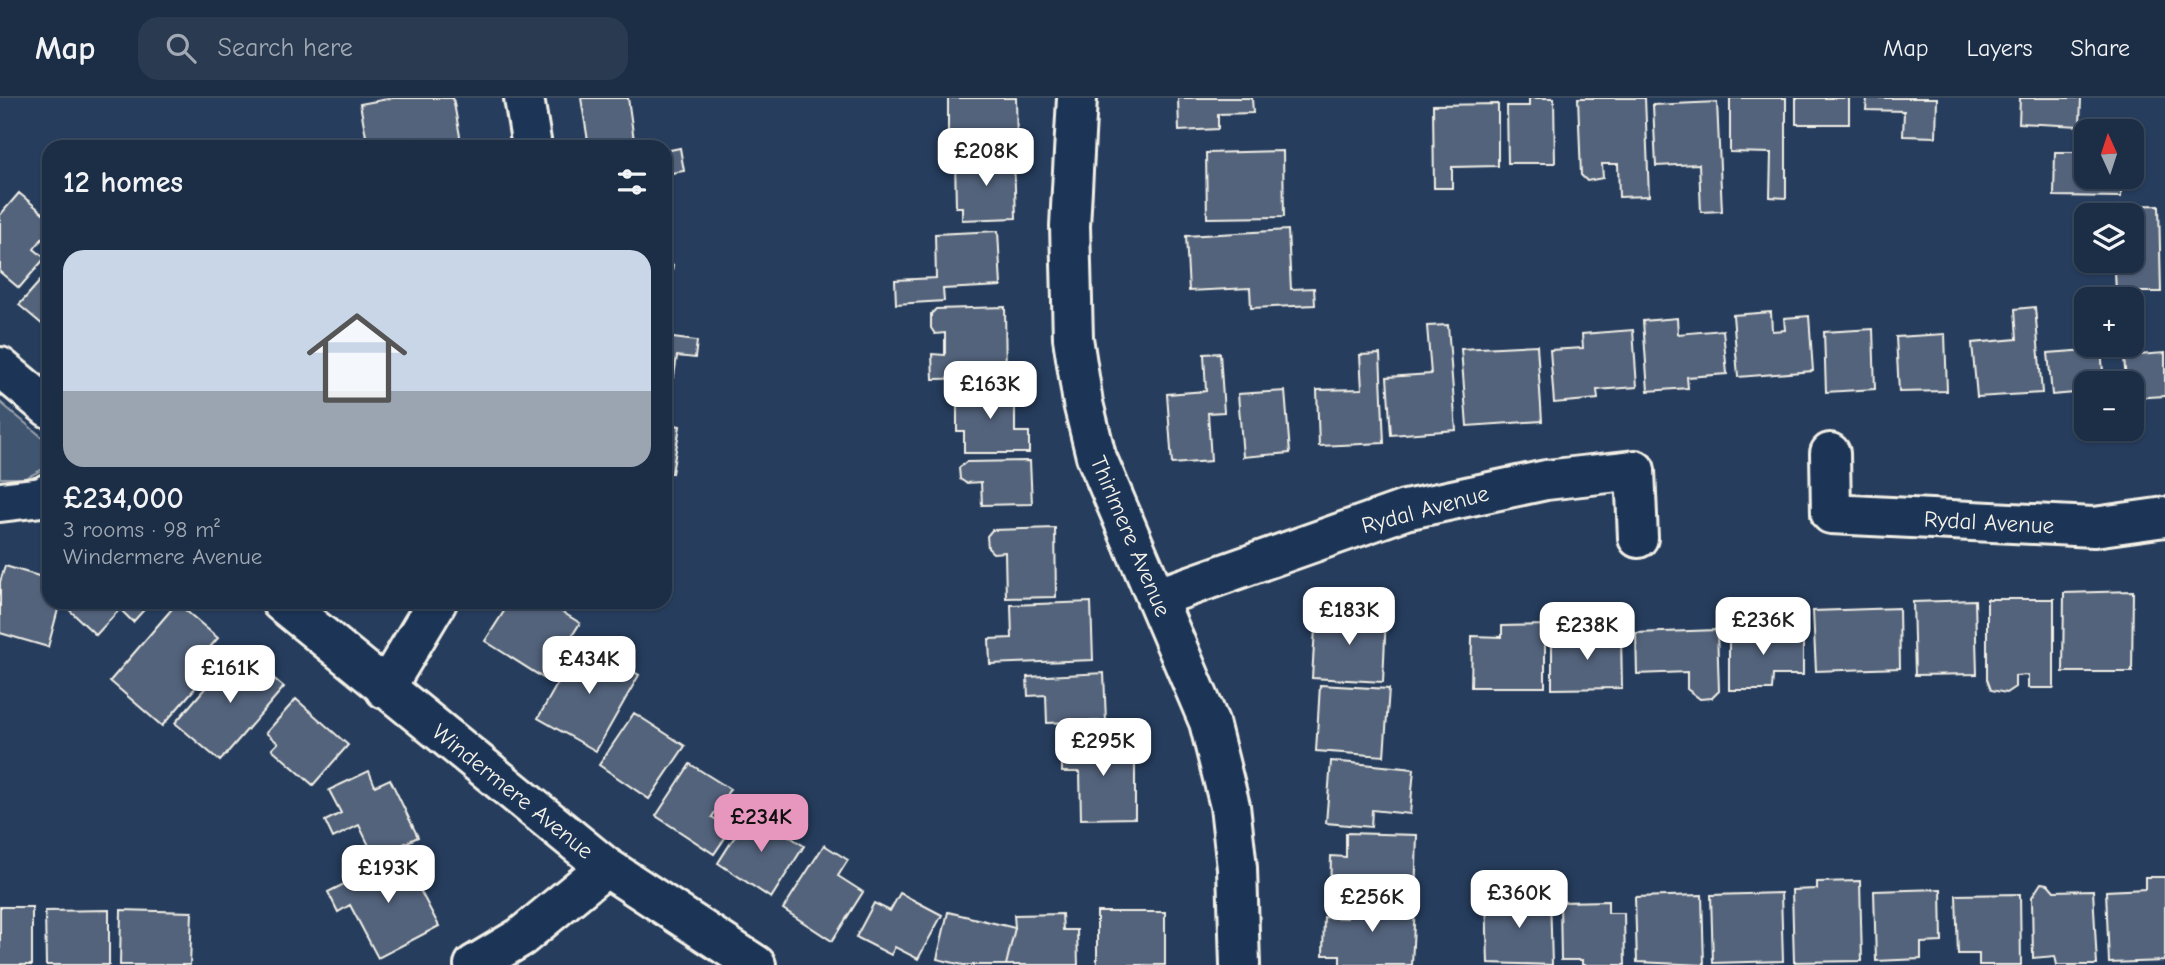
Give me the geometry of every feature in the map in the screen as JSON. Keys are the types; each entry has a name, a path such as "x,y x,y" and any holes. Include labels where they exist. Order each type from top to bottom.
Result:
{"street":[{"path":"524,98 531,140"},
{"name":"Thirlmere Avenue","path":"1077,98 1070,226 1073,338 1083,403 1096,456 1209,722 1230,806 1237,868 1240,965"},
{"path":"0,367 42,402"},
{"name":"Rydal Avenue","path":"1830,453 1831,514 2094,527 2165,517"},
{"name":"Rydal Avenue","path":"1156,598 1405,510 1546,480 1635,470 1638,538"},
{"path":"0,502 42,498"},
{"name":"Windermere Avenue","path":"289,609 606,866 756,965"},
{"path":"386,689 433,609"},
{"path":"474,965 521,937 606,866"}],"shaded area":[{"path":"0,402 42,437 42,470 26,478 0,478"}],"building":[{"path":"393,98 453,98 461,140 367,140 360,104"},
{"path":"581,98 628,98 634,140 588,140"},
{"path":"948,98 1016,98 1017,145 964,147 963,132 948,133"},
{"path":"1178,98 1252,98 1253,113 1218,114 1218,129 1179,131"},
{"path":"1529,98 1554,98 1555,163 1508,163 1507,106 1529,106"},
{"path":"1578,98 1645,98 1649,196 1619,197 1618,164 1602,164 1603,178 1587,181 1581,175"},
{"path":"1730,98 1786,98 1786,198 1770,197 1771,153 1730,152"},
{"path":"1796,98 1849,98 1849,124 1796,124"},
{"path":"1867,98 1937,98 1936,137 1903,136 1904,111 1866,110"},
{"path":"2020,98 2081,98 2080,119 2074,119 2074,126 2019,123"},
{"path":"1717,102 1722,211 1701,212 1699,164 1656,166 1653,105"},
{"path":"1498,104 1498,166 1452,167 1452,188 1434,188 1433,105"},
{"path":"680,148 684,171 672,173 672,150"},
{"path":"1283,151 1284,217 1207,218 1206,153"},
{"path":"2055,152 2074,152 2074,189 2121,189 2121,197 2054,196"},
{"path":"1014,158 1016,218 962,220 962,207 956,207 955,159"},
{"path":"19,193 42,212 42,239 34,249 42,256 42,261 19,288 0,272 0,215"},
{"path":"2144,205 2159,205 2161,292 2144,292 2144,287 2116,287 2115,273 2144,273"},
{"path":"1288,230 1291,289 1314,288 1315,305 1251,308 1250,288 1189,291 1186,236"},
{"path":"998,231 1001,286 943,289 944,301 896,304 895,280 936,278 935,234"},
{"path":"42,279 42,324 19,305"},
{"path":"1005,307 1006,378 933,379 932,354 945,355 945,333 935,334 931,328 931,314 936,309"},
{"path":"2035,307 2042,393 1977,397 1972,343 2017,339 2015,309"},
{"path":"1771,312 1772,331 1785,330 1784,318 1809,316 1813,371 1738,377 1733,315"},
{"path":"1677,318 1678,334 1723,330 1727,374 1687,377 1688,388 1648,391 1643,321"},
{"path":"1448,325 1456,430 1391,435 1387,377 1431,374 1427,326"},
{"path":"1873,329 1875,389 1826,392 1824,332"},
{"path":"1633,330 1637,387 1597,390 1598,399 1554,403 1550,350 1583,348 1582,334"},
{"path":"1945,334 1947,391 1899,392 1896,337"},
{"path":"672,338 697,341 695,358 677,356 672,379"},
{"path":"1537,345 1542,421 1467,426 1461,349"},
{"path":"2074,351 2074,357 2102,357 2103,371 2074,371 2074,393 2052,395 2048,353"},
{"path":"1220,353 1224,412 1208,413 1211,461 1172,464 1167,394 1206,391 1204,354"},
{"path":"2165,353 2165,396 2144,397 2144,371 2125,371 2124,357 2144,357 2144,355"},
{"path":"1380,354 1384,443 1319,446 1317,390 1362,389 1360,355"},
{"path":"957,388 1015,388 1015,432 1029,432 1029,453 964,453 964,431 957,431"},
{"path":"1285,391 1290,453 1243,457 1238,394"},
{"path":"672,424 680,426 672,473"},
{"path":"1030,461 1032,504 982,505 981,482 966,483 960,479 959,468 966,462"},
{"path":"1055,528 1056,597 1006,598 1005,552 993,553 988,548 987,536 992,530"},
{"path":"5,566 42,577 42,609 58,609 48,647 0,633 0,582"},
{"path":"2133,591 2132,672 2063,672 2064,593"},
{"path":"1987,599 2054,599 2054,688 2028,688 2028,675 2015,676 2015,687 2006,693 1991,690 1987,679"},
{"path":"1975,600 1977,674 1915,675 1913,602"},
{"path":"1091,602 1093,660 990,664 989,639 1012,638 1011,605"},
{"path":"1899,608 1900,668 1816,671 1813,611"},
{"path":"68,609 120,609 96,635"},
{"path":"120,609 145,609 133,622"},
{"path":"172,609 184,609 218,638 192,668 204,678 162,726 110,681"},
{"path":"506,609 557,609 580,623 545,679 485,641"},
{"path":"1316,612 1386,615 1383,682 1312,678"},
{"path":"1545,625 1545,687 1471,687 1472,636 1502,637 1502,626"},
{"path":"1729,629 1803,630 1803,675 1773,675 1772,690 1729,690"},
{"path":"1717,630 1719,691 1712,698 1700,699 1687,689 1687,672 1637,674 1636,633"},
{"path":"1621,634 1622,688 1552,689 1552,636"},
{"path":"581,642 639,675 596,751 538,718"},
{"path":"239,649 284,687 220,761 175,723"},
{"path":"1104,673 1106,721 1047,723 1046,695 1028,696 1027,677"},
{"path":"1320,685 1389,689 1384,756 1316,751"},
{"path":"296,699 348,745 313,785 272,749 278,743 266,733"},
{"path":"634,713 685,746 649,799 599,765"},
{"path":"1062,743 1135,743 1135,818 1081,819 1080,772 1062,772"},
{"path":"1331,761 1414,769 1410,814 1372,810 1371,827 1326,823"},
{"path":"690,764 730,789 712,817 731,829 714,854 656,816"},
{"path":"369,771 375,786 390,779 418,837 375,858 359,825 333,838 325,821 341,813 329,790"},
{"path":"751,811 804,846 771,898 718,863"},
{"path":"1346,833 1417,835 1415,898 1330,896 1331,856 1346,857"},
{"path":"824,845 848,860 838,876 863,892 832,941 783,909"},
{"path":"410,851 419,867 410,871 439,926 378,958 350,905 338,912 328,892"},
{"path":"2145,877 2165,877 2165,961 2109,963 2106,891 2145,889"},
{"path":"1860,881 1862,961 1794,962 1792,890 1817,889 1817,882"},
{"path":"2041,883 2048,884 2054,891 2093,890 2097,965 2057,965 2055,956 2033,958 2032,897"},
{"path":"1941,889 1942,942 1921,943 1921,959 1876,961 1874,891"},
{"path":"900,893 942,915 918,959 895,947 891,955 856,937 874,903 890,911"},
{"path":"1781,893 1783,961 1713,963 1711,895"},
{"path":"2020,894 2021,965 1979,965 1979,954 1958,954 1956,895"},
{"path":"1702,895 1704,965 1637,962 1635,897"},
{"path":"1550,896 1552,965 1488,963 1486,898"},
{"path":"1348,901 1415,904 1412,965 1340,965 1340,955 1323,955 1324,917 1347,918"},
{"path":"1608,901 1608,913 1624,913 1625,965 1582,965 1582,960 1561,960 1560,902"},
{"path":"0,907 32,907 32,965 0,965"},
{"path":"109,910 109,965 46,965 45,911"},
{"path":"121,910 192,912 190,965 120,965"},
{"path":"948,912 1015,928 1006,965 963,965 937,959"},
{"path":"1097,912 1165,912 1165,965 1097,965"},
{"path":"1062,914 1063,930 1077,930 1078,965 1006,965 1015,928 1014,915"}]}
